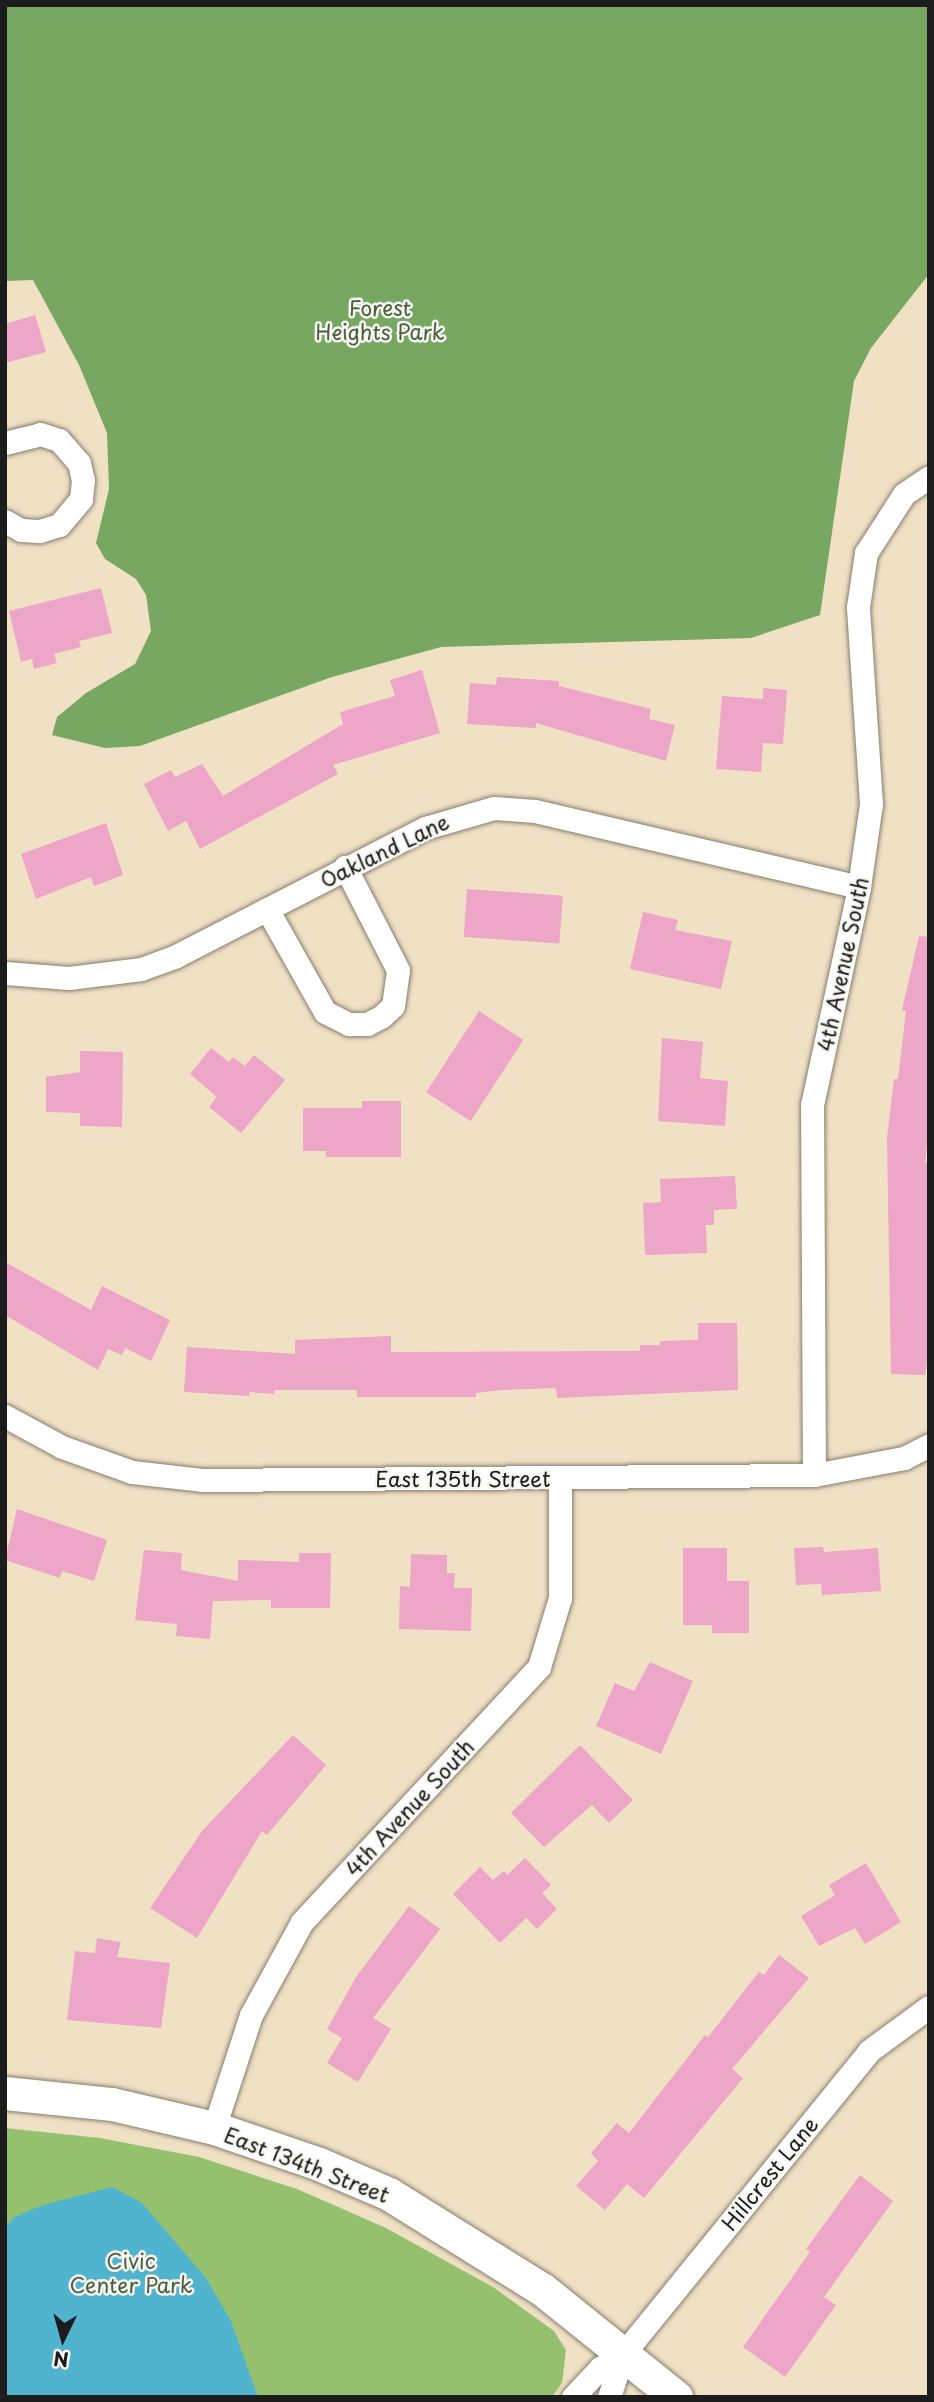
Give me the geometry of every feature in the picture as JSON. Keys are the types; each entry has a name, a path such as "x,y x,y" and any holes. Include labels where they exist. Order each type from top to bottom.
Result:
{"street":[{"path":"5,443 40,433 59,440 76,457 83,480 77,506 59,525 39,531 21,530 5,521"},
{"name":"4th Avenue South","path":"814,1475 812,1105 859,887 871,804 858,607 866,553 904,494 929,477"},
{"name":"Oakland Lane","path":"5,973 69,978 141,970 425,828 494,808 535,811 859,887"},
{"path":"267,909 325,1012 349,1024 367,1024 381,1017 393,1006 398,970 345,867"},
{"name":"East 135th Street","path":"5,1416 62,1447 132,1472 202,1480 814,1475 904,1458 929,1445"},
{"name":"4th Avenue South","path":"214,2129 251,2015 302,1922 539,1667 560,1598 559,1478"},
{"name":"Hillcrest Lane","path":"622,2354 869,2051 929,2007"},
{"name":"East 134th Street","path":"5,2093 112,2104 214,2129 319,2164 389,2194 492,2255 676,2397"},
{"path":"573,2397 600,2368 622,2354"},
{"path":"609,2397 622,2354"}],"green space":[{"name":"Forest Heights Park","path":"5,5 929,5 929,274 871,348 854,381 820,615 751,638 441,647 332,677 140,746 105,748 52,735 57,717 86,693 135,664 151,631 146,595 136,579 105,559 96,543 109,489 107,433 79,365 33,280 5,281"},
{"name":"Civic Center Park","path":"5,2128 100,2138 199,2157 297,2189 386,2228 493,2287 554,2331 566,2350 562,2383 552,2397 5,2397"}],"water":[{"path":"112,2187 142,2203 206,2278 231,2321 258,2397 5,2397 5,2228 14,2217 40,2206"}],"building":[{"path":"35,315 46,352 5,363 5,324"},
{"path":"101,588 112,633 79,641 81,647 54,654 57,663 34,669 32,659 21,662 9,611"},
{"path":"422,670 440,733 333,765 338,774 200,849 186,821 168,831 144,784 171,770 175,777 202,764 223,796 343,724 340,712 395,696 390,680"},
{"path":"497,677 559,681 559,686 651,709 649,719 675,725 666,761 536,723 536,728 467,724 470,683 496,685"},
{"path":"763,688 787,690 783,744 763,743 761,772 716,769 722,696 763,699"},
{"path":"106,823 123,875 94,886 91,877 36,899 21,854"},
{"path":"467,889 563,896 559,944 464,937"},
{"path":"643,912 678,920 675,930 732,941 721,989 630,969"},
{"path":"919,936 929,937 929,1127 925,1162 929,1162 929,1349 925,1375 891,1374 887,1138 894,1079 898,1079 906,1011 902,1010"},
{"path":"479,1011 523,1040 471,1121 426,1092"},
{"path":"662,1038 703,1042 700,1078 728,1081 725,1126 658,1121"},
{"path":"211,1048 229,1062 233,1057 245,1066 254,1055 285,1080 241,1133 209,1107 217,1097 190,1074"},
{"path":"80,1051 123,1052 122,1127 80,1126 80,1113 46,1112 46,1077 80,1072"},
{"path":"362,1101 401,1101 401,1157 326,1157 326,1151 303,1151 303,1108 362,1108"},
{"path":"735,1176 737,1209 714,1210 714,1225 706,1225 707,1253 645,1255 643,1203 661,1202 660,1179"},
{"path":"5,1262 91,1310 102,1286 170,1320 151,1361 125,1348 122,1355 108,1349 98,1370 5,1315"},
{"path":"698,1323 737,1323 738,1390 557,1398 556,1388 502,1390 476,1393 476,1397 357,1397 357,1390 274,1390 274,1394 249,1392 249,1396 184,1392 187,1347 295,1354 295,1340 391,1336 391,1352 640,1351 640,1345 660,1345 660,1341 698,1340"},
{"path":"17,1509 107,1540 94,1581 62,1571 60,1578 5,1560"},
{"path":"823,1547 824,1552 878,1548 881,1591 822,1595 821,1584 796,1585 794,1548"},
{"path":"683,1548 727,1548 727,1581 749,1581 749,1633 712,1633 712,1625 683,1625"},
{"path":"144,1550 182,1553 181,1570 238,1581 238,1560 299,1562 299,1553 331,1553 330,1608 271,1608 271,1600 213,1601 210,1639 176,1636 177,1624 135,1620"},
{"path":"411,1554 447,1555 447,1573 455,1573 454,1588 472,1588 471,1631 399,1629 400,1586 410,1587"},
{"path":"650,1662 693,1681 661,1754 596,1726 615,1683 634,1691"},
{"path":"293,1735 326,1765 267,1835 262,1831 197,1938 150,1908 202,1831"},
{"path":"580,1745 633,1800 609,1823 592,1805 544,1847 511,1813"},
{"path":"525,1858 551,1885 542,1893 557,1909 537,1929 526,1918 500,1943 453,1894 480,1867 493,1880 504,1871 507,1875"},
{"path":"866,1863 901,1922 865,1944 855,1928 819,1946 801,1916 835,1895 829,1885"},
{"path":"409,1906 440,1929 373,2018 391,2029 358,2082 327,2063 342,2038 327,2029 356,1977"},
{"path":"97,1938 121,1942 117,1957 170,1963 161,2028 67,2020 75,1951 95,1953"},
{"path":"779,1955 809,1978 732,2069 743,2078 644,2198 627,2184 605,2210 576,2186 598,2161 591,2153 617,2123 629,2133 705,2035 708,2037 759,1972 764,1975"},
{"path":"860,2175 893,2201 824,2297 836,2305 785,2377 743,2347 810,2252 806,2249"}]}
